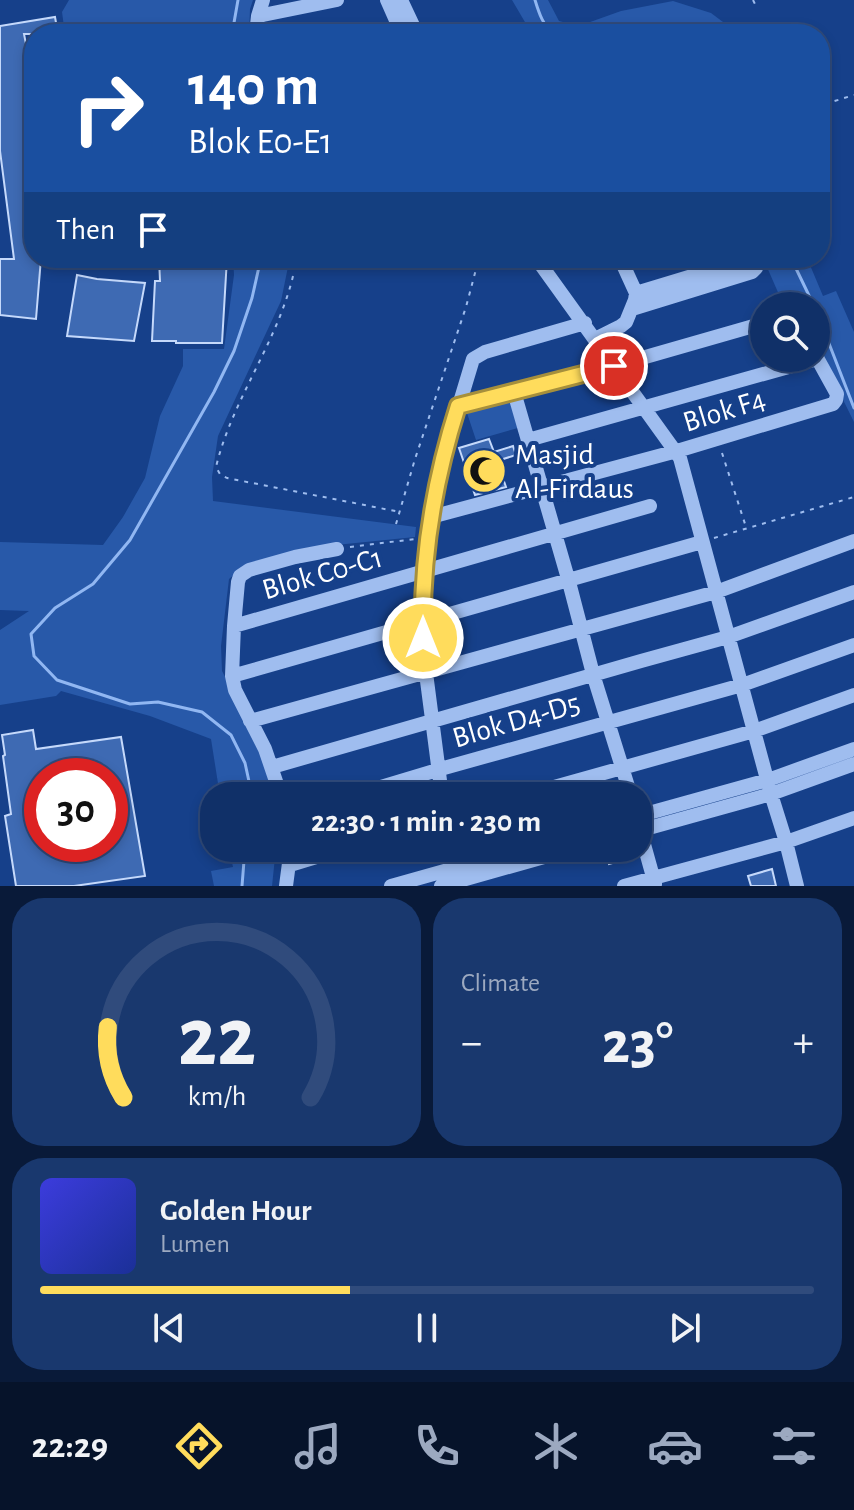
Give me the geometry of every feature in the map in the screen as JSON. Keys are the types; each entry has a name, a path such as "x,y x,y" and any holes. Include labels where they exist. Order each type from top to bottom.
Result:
{"street":[{"path":"257,24 263,0"},
{"path":"258,16 337,0"},
{"path":"387,0 395,24"},
{"path":"401,0 412,24"},
{"path":"544,268 680,458 797,886"},
{"path":"595,339 621,326 632,309 636,293 625,268"},
{"path":"636,293 718,268"},
{"path":"632,309 752,272 756,268"},
{"path":"440,782 426,673 423,622 425,571 441,465 471,364 479,354 585,323"},
{"path":"458,406 750,327"},
{"path":"528,440 769,372"},
{"name":"Blok F4","path":"431,517 677,451 833,404 837,394 825,372"},
{"path":"514,392 593,674 627,782"},
{"name":"Blok C0-C1","path":"234,626 650,506"},
{"path":"250,721 716,592 854,541"},
{"path":"232,676 702,542"},
{"path":"277,782 265,749 235,690 232,676 238,582 245,572 295,557 337,549"},
{"path":"272,767 728,637 854,592"},
{"name":"Blok D4-D5","path":"396,782 742,685 854,645"},
{"path":"571,782 754,731 854,695"},
{"path":"770,787 854,749"},
{"path":"652,821 854,764"},
{"path":"624,886 654,882 854,818"},
{"path":"286,886 290,862"},
{"path":"290,865 300,862"},
{"path":"450,881 494,862"},
{"path":"391,886 450,881 523,862"},
{"path":"648,862 654,882"}],"path":[{"path":"753,0 757,8"},
{"path":"830,102 854,95"},
{"path":"294,268 286,304 232,418 216,467 227,478 400,512"},
{"path":"396,524 476,268"},
{"path":"718,439 746,528"},
{"path":"702,542 854,497"},
{"path":"337,549 428,538"}],"shaded area":[{"path":"69,0 253,0 249,24 64,24 62,12"},
{"path":"512,0 548,0 559,21 571,24 526,24"},
{"path":"673,1 711,13 726,24 585,24 621,11"},
{"path":"234,268 288,268 281,301 218,436 212,477 213,501 416,527 415,537 306,548 246,565 229,579 221,646 222,671 261,746 273,782 218,782 211,739 150,716 61,691 56,696 0,705 0,630 29,611 0,610 0,542 103,545 145,478 160,416 183,366 183,349 224,349"},
{"path":"767,268 811,268 821,292 778,292"},
{"path":"836,291 854,332 854,422 829,372 830,293"},
{"path":"509,398 518,428 476,440 466,410"},
{"path":"232,862 275,862 272,886 214,886 211,871 233,867"}],"building":[{"path":"55,17 56,24 24,24 24,268 40,268 36,319 0,315 0,259 14,259 0,151 0,26"},
{"path":"159,268 226,268 222,343 152,341 155,281 160,281"},
{"path":"77,275 145,283 134,341 67,336"},
{"name":"Masjid Al-Firdaus","path":"489,439 494,452 513,446 516,455 497,461 506,487 475,495 459,448"},
{"path":"33,730 36,749 121,737 125,758 24,758 24,862 128,862 128,778 145,876 74,886 16,886 5,816 11,814 2,735"},
{"path":"772,869 776,886 751,886 748,876"}],"waterway":[{"path":"234,24 238,0"},
{"path":"535,0 545,24"},
{"path":"249,782 245,763 231,735 202,712 158,702 130,704 57,680 34,656 31,634 55,608 93,584 130,540 234,351 259,268"},
{"path":"796,268 807,292"},
{"path":"830,346 854,408"},
{"path":"242,886 244,862"}],"place":[{"name":"Masjid Al-Firdaus","path":"484,471"}],"route":[{"path":"423,638 428,538 446,442 458,406 614,366"}]}
